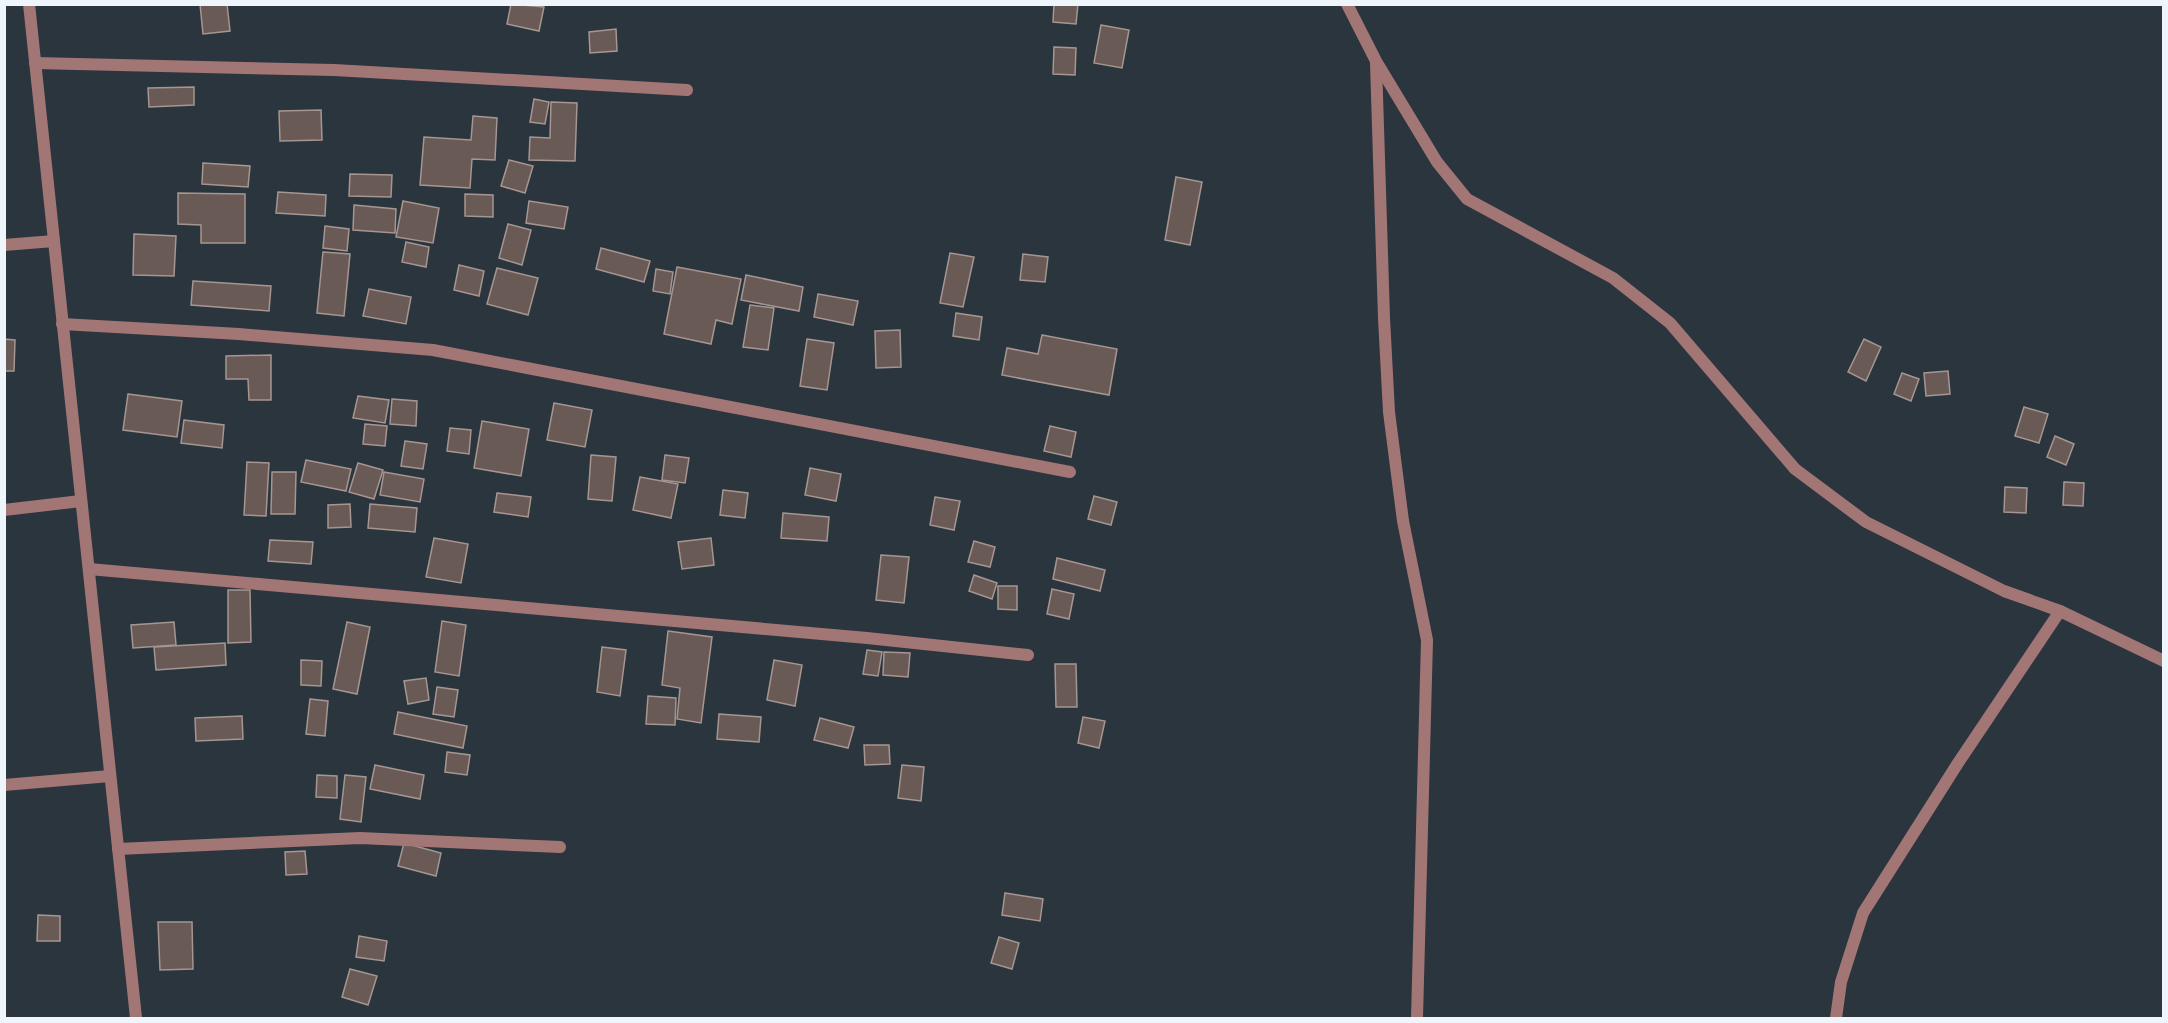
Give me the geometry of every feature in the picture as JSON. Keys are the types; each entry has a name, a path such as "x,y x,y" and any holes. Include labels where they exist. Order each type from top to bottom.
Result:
{"street":[{"path":"29,4 136,1018"},
{"path":"1347,4 1376,61 1437,162 1467,199 1613,278 1670,323 1795,469 1866,522 2004,591 2060,611 2163,661"},
{"path":"1376,61 1383,306 1389,412 1403,521 1427,640 1417,1018"},
{"path":"35,63 334,70 687,90"},
{"path":"4,244 54,241"},
{"path":"62,324 239,334 433,350 1070,472"},
{"path":"4,510 81,501"},
{"path":"88,569 867,638 1028,655"},
{"path":"1836,1018 1841,982 1863,913 1952,772 2060,611"},
{"path":"4,785 110,776"},
{"path":"118,849 360,838 560,847"}],"building":[{"path":"200,4 227,4 230,31 203,34"},
{"path":"511,4 544,7 539,31 507,24"},
{"path":"1054,4 1078,4 1076,24 1053,22"},
{"path":"1101,25 1129,30 1122,68 1094,63"},
{"path":"616,29 617,51 590,53 589,32"},
{"path":"1054,47 1076,48 1075,75 1053,74"},
{"path":"194,87 194,105 149,107 148,88"},
{"path":"534,99 549,102 545,124 530,122"},
{"path":"551,102 577,103 575,161 529,160 530,137 550,138"},
{"path":"321,110 322,140 280,141 279,111"},
{"path":"473,116 497,118 495,160 472,159 470,188 420,185 424,137 471,140"},
{"path":"509,160 533,166 525,193 501,186"},
{"path":"203,163 250,166 248,187 202,184"},
{"path":"350,174 392,175 391,197 349,196"},
{"path":"1176,177 1202,182 1190,245 1165,240"},
{"path":"278,192 326,195 325,216 276,213"},
{"path":"178,193 245,194 245,243 201,243 201,225 178,224"},
{"path":"465,194 493,195 493,217 465,216"},
{"path":"403,201 439,208 433,243 396,237"},
{"path":"529,201 568,207 564,229 526,223"},
{"path":"354,205 396,209 395,233 353,230"},
{"path":"508,224 531,230 522,265 499,258"},
{"path":"325,226 349,229 347,251 323,248"},
{"path":"134,234 176,236 174,276 133,275"},
{"path":"406,242 429,247 426,267 402,262"},
{"path":"601,248 650,261 644,282 596,269"},
{"path":"323,252 350,254 344,316 317,313"},
{"path":"950,253 974,257 963,307 940,303"},
{"path":"1023,254 1048,257 1045,282 1020,280"},
{"path":"459,265 484,271 479,296 454,290"},
{"path":"677,267 741,279 732,324 716,320 711,344 664,334"},
{"path":"497,268 538,278 528,315 487,304"},
{"path":"656,269 673,272 670,294 653,291"},
{"path":"746,275 803,287 799,311 741,300"},
{"path":"193,281 271,286 269,311 191,305"},
{"path":"369,289 411,297 406,324 363,316"},
{"path":"818,294 858,301 853,325 814,317"},
{"path":"750,305 774,308 768,350 743,347"},
{"path":"956,313 982,317 979,340 953,336"},
{"path":"900,330 901,367 876,368 875,331"},
{"path":"1042,335 1117,349 1109,395 1002,375 1007,348 1038,354"},
{"path":"4,339 15,340 14,371 4,371"},
{"path":"807,339 834,343 827,390 800,386"},
{"path":"1864,339 1881,347 1866,381 1848,372"},
{"path":"271,355 271,400 249,400 248,379 226,379 226,356"},
{"path":"1948,371 1950,394 1926,396 1924,373"},
{"path":"1902,373 1919,379 1911,401 1894,394"},
{"path":"128,394 182,401 177,437 123,430"},
{"path":"358,396 389,400 385,423 353,418"},
{"path":"392,399 417,401 416,426 390,424"},
{"path":"554,403 592,410 585,447 547,440"},
{"path":"2024,407 2048,414 2039,443 2015,436"},
{"path":"184,420 224,425 222,448 181,443"},
{"path":"482,421 529,429 521,476 474,468"},
{"path":"365,424 387,426 385,446 363,444"},
{"path":"1050,426 1076,432 1071,457 1044,451"},
{"path":"450,428 471,430 469,454 447,451"},
{"path":"2055,436 2074,444 2066,465 2047,457"},
{"path":"405,441 427,444 423,469 401,466"},
{"path":"591,455 616,457 612,501 588,499"},
{"path":"665,455 689,458 685,483 662,480"},
{"path":"306,460 351,469 346,491 301,482"},
{"path":"247,462 269,463 266,516 244,515"},
{"path":"358,463 383,470 374,499 349,492"},
{"path":"810,468 841,474 836,501 805,495"},
{"path":"272,472 296,472 295,514 271,514"},
{"path":"384,472 424,479 420,502 380,495"},
{"path":"640,477 678,484 671,518 633,510"},
{"path":"2064,482 2084,483 2083,506 2063,505"},
{"path":"2005,487 2027,488 2026,513 2004,512"},
{"path":"723,490 748,493 745,518 720,515"},
{"path":"497,493 531,497 528,517 494,512"},
{"path":"1094,496 1117,502 1111,525 1088,519"},
{"path":"935,497 960,501 954,530 930,525"},
{"path":"350,504 351,527 328,528 328,505"},
{"path":"370,504 417,508 415,532 368,528"},
{"path":"783,513 829,517 827,541 781,538"},
{"path":"434,538 468,544 461,583 426,577"},
{"path":"711,538 714,565 682,569 678,542"},
{"path":"270,540 313,542 311,564 268,561"},
{"path":"974,541 995,547 990,567 968,562"},
{"path":"881,555 909,557 904,603 876,600"},
{"path":"1057,558 1105,570 1100,591 1053,579"},
{"path":"974,575 997,583 992,599 969,591"},
{"path":"998,586 1017,586 1017,610 998,609"},
{"path":"1052,589 1074,594 1069,619 1047,614"},
{"path":"228,590 250,590 251,642 228,643"},
{"path":"442,621 466,625 459,676 435,672"},
{"path":"174,622 176,645 133,648 131,625"},
{"path":"347,622 370,627 357,694 333,689"},
{"path":"668,631 712,637 701,723 677,719 680,688 662,685"},
{"path":"225,643 226,665 156,670 154,647"},
{"path":"602,647 626,650 620,696 597,692"},
{"path":"867,650 882,652 878,676 863,674"},
{"path":"884,652 910,653 908,677 883,675"},
{"path":"301,660 322,661 321,686 301,685"},
{"path":"774,660 802,665 795,706 767,700"},
{"path":"1055,664 1076,664 1077,707 1056,707"},
{"path":"426,678 429,700 408,704 404,681"},
{"path":"437,687 458,690 454,717 433,714"},
{"path":"648,696 676,698 675,725 646,724"},
{"path":"310,699 328,701 325,736 306,734"},
{"path":"398,712 467,726 463,748 394,734"},
{"path":"719,714 761,717 759,742 717,739"},
{"path":"242,716 243,739 196,741 195,718"},
{"path":"1083,717 1105,721 1099,748 1078,743"},
{"path":"820,718 854,727 848,748 814,740"},
{"path":"864,745 889,745 890,764 865,765"},
{"path":"447,752 470,755 467,775 445,772"},
{"path":"375,765 424,775 420,799 370,789"},
{"path":"902,765 924,767 921,801 898,798"},
{"path":"317,775 337,776 337,798 316,797"},
{"path":"345,775 366,777 361,822 340,819"},
{"path":"404,843 441,853 436,876 398,866"},
{"path":"305,851 307,874 286,875 285,852"},
{"path":"1005,893 1043,899 1040,921 1002,915"},
{"path":"38,915 60,916 60,941 37,941"},
{"path":"158,922 192,922 193,969 160,970"},
{"path":"359,936 387,941 384,961 356,957"},
{"path":"999,937 1019,943 1012,969 991,963"},
{"path":"350,969 377,976 368,1005 342,997"}]}
